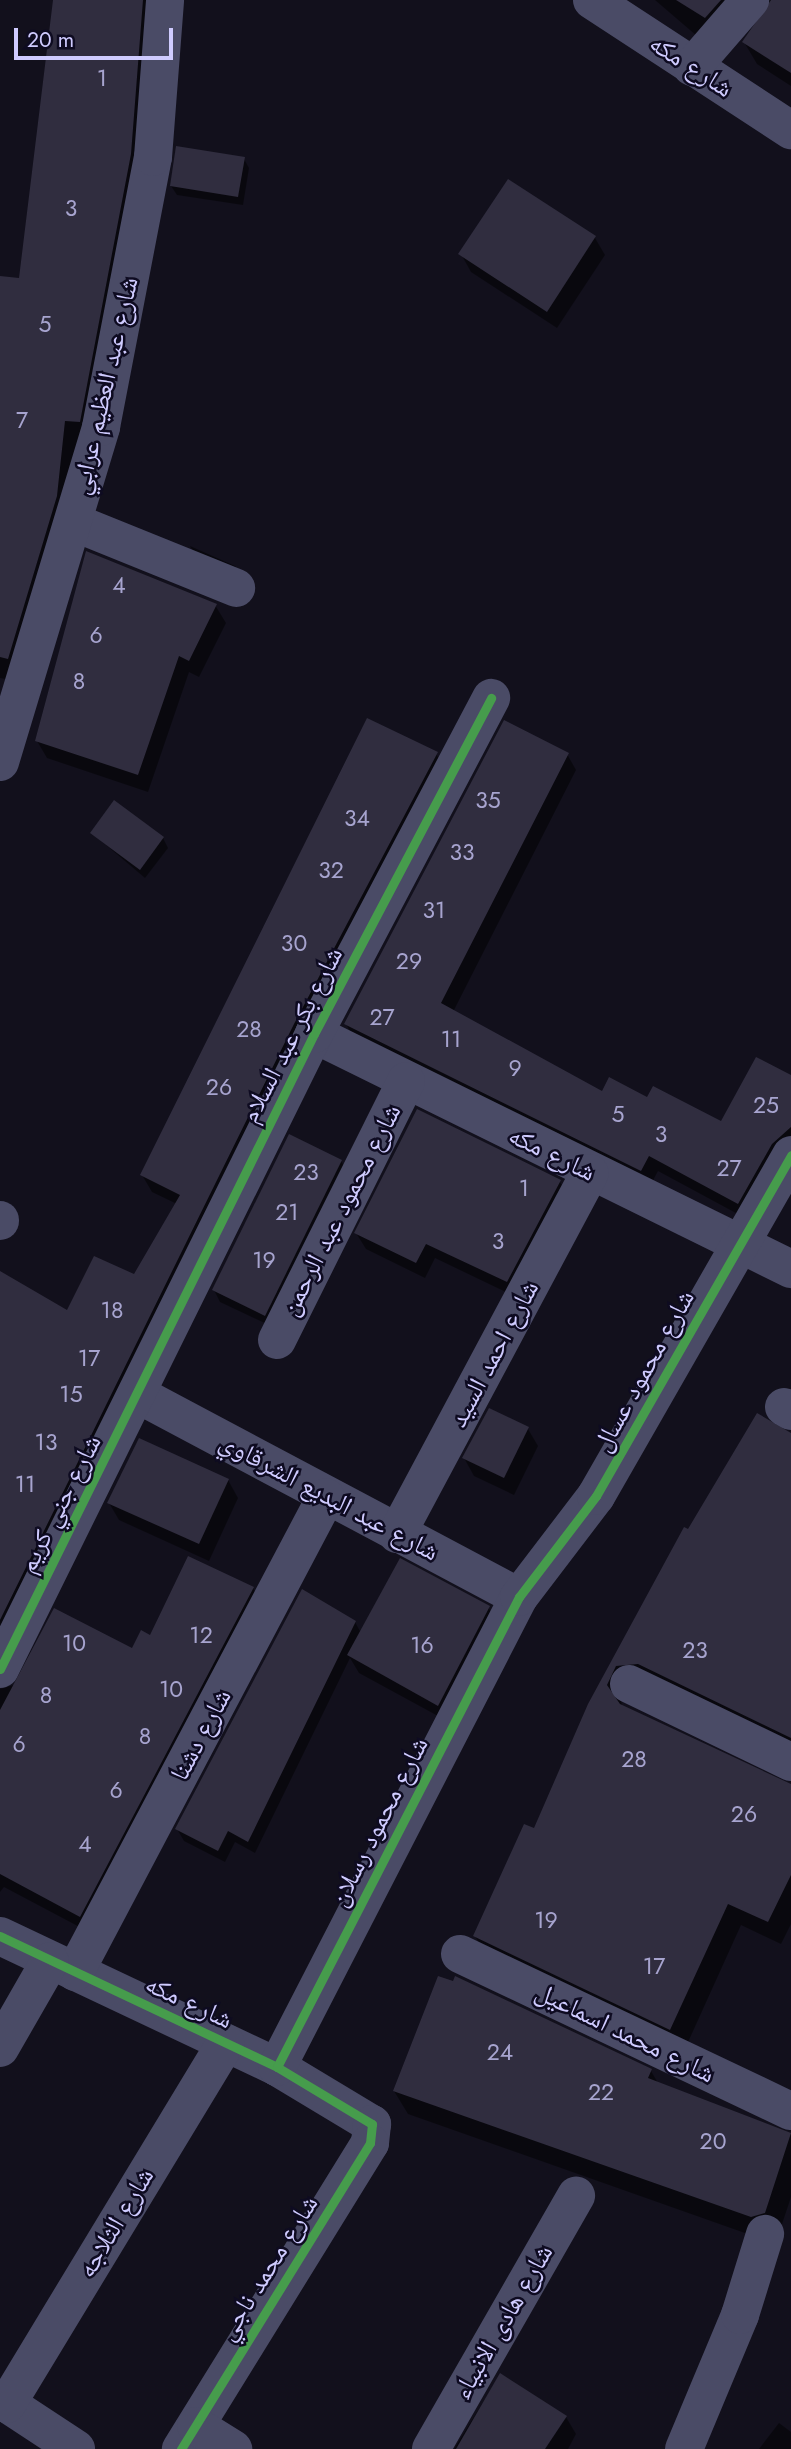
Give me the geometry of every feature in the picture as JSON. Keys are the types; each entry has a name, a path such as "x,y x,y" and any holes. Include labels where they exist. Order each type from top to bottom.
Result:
{"street":[{"name":"شارع عبد العظيم عرابي","path":"0,762 101,427 153,157 165,0"},
{"name":"شارع مكه","path":"592,0 791,130"},
{"path":"692,67 750,0"},
{"path":"73,522 236,588"},
{"name":"شارع بكر عبد السلام","path":"139,1395 314,1034 491,698"},
{"name":"شارع مكه","path":"314,1034 590,1173 740,1242 791,1269"},
{"name":"شارع محمود عبد الرحمن","path":"277,1340 406,1081"},
{"name":"شارع محمود عسال","path":"519,1597 596,1496 791,1155"},
{"name":"شارع احمد السيد","path":"397,1534 590,1173"},
{"name":"شارع عبد البديع الشرقاوي","path":"139,1395 326,1497 519,1597"},
{"name":"شارع جني كريم","path":"0,1669 139,1395"},
{"name":"شارع دشنا","path":"0,2048 63,1966 326,1497"},
{"name":"شارع محمود رسلان","path":"277,2067 519,1597"},
{"path":"629,1684 791,1762"},
{"name":"شارع مكه","path":"0,1936 277,2067 359,2111"},
{"name":"شارع محمد اسماعيل","path":"460,1954 791,2111"},
{"name":"شارع الثلاجه","path":"4,2402 226,2043"},
{"name":"شارع محمد ناجي","path":"188,2438 370,2143 372,2124 359,2111"},
{"name":"شارع هادى الانبياء","path":"431,2449 576,2196"},
{"path":"684,2449 740,2315 765,2234"},
{"path":"4,2402 76,2449"},
{"path":"188,2438 233,2449"}],"building":[{"path":"53,0 143,0 131,154 80,422 65,421 57,496 8,659 0,657 0,276 19,278"},
{"path":"676,0 721,0 705,18"},
{"path":"771,0 791,0 791,73 742,42"},
{"path":"176,146 245,157 238,197 170,186"},
{"path":"508,179 596,236 547,312 458,254"},
{"path":"86,551 217,604 189,661 179,656 138,775 35,741"},
{"path":"367,718 438,752 294,1024 0,1620 0,1271 67,1310 94,1256 134,1274 180,1195 140,1175"},
{"path":"504,720 569,753 441,1003 602,1091 609,1077 647,1097 653,1086 721,1121 756,1057 791,1075 791,1127 772,1144 738,1204 649,1156 641,1171 344,1024"},
{"path":"114,800 164,837 140,870 90,833"},
{"path":"417,1109 561,1180 507,1282 426,1244 416,1263 354,1233"},
{"path":"289,1134 342,1160 265,1316 212,1290"},
{"path":"489,1408 529,1427 504,1478 462,1458"},
{"path":"757,1413 791,1433 791,1738 638,1664 616,1666 607,1685 620,1704 791,1784 791,1875 768,1922 728,1904 670,2030 473,1936 524,1824 534,1828 588,1704 684,1527 688,1529"},
{"path":"139,1438 229,1479 199,1544 107,1503"},
{"path":"188,1556 254,1587 80,1917 0,1874 0,1710 54,1608 132,1648 141,1630 150,1635"},
{"path":"400,1558 490,1606 438,1706 347,1655"},
{"path":"302,1589 356,1621 248,1842 228,1831 218,1851 175,1829"},
{"path":"438,1976 453,1981 455,1976 652,2069 648,2078 791,2133 765,2213 751,2217 393,2091"},
{"path":"500,2373 567,2416 545,2449 456,2449"}],"cycle path":[{"path":"0,1669 314,1034 491,698"},
{"path":"277,2067 519,1597 596,1496 791,1155"},
{"path":"0,1936 277,2067 372,2124 370,2143 181,2449"}]}
